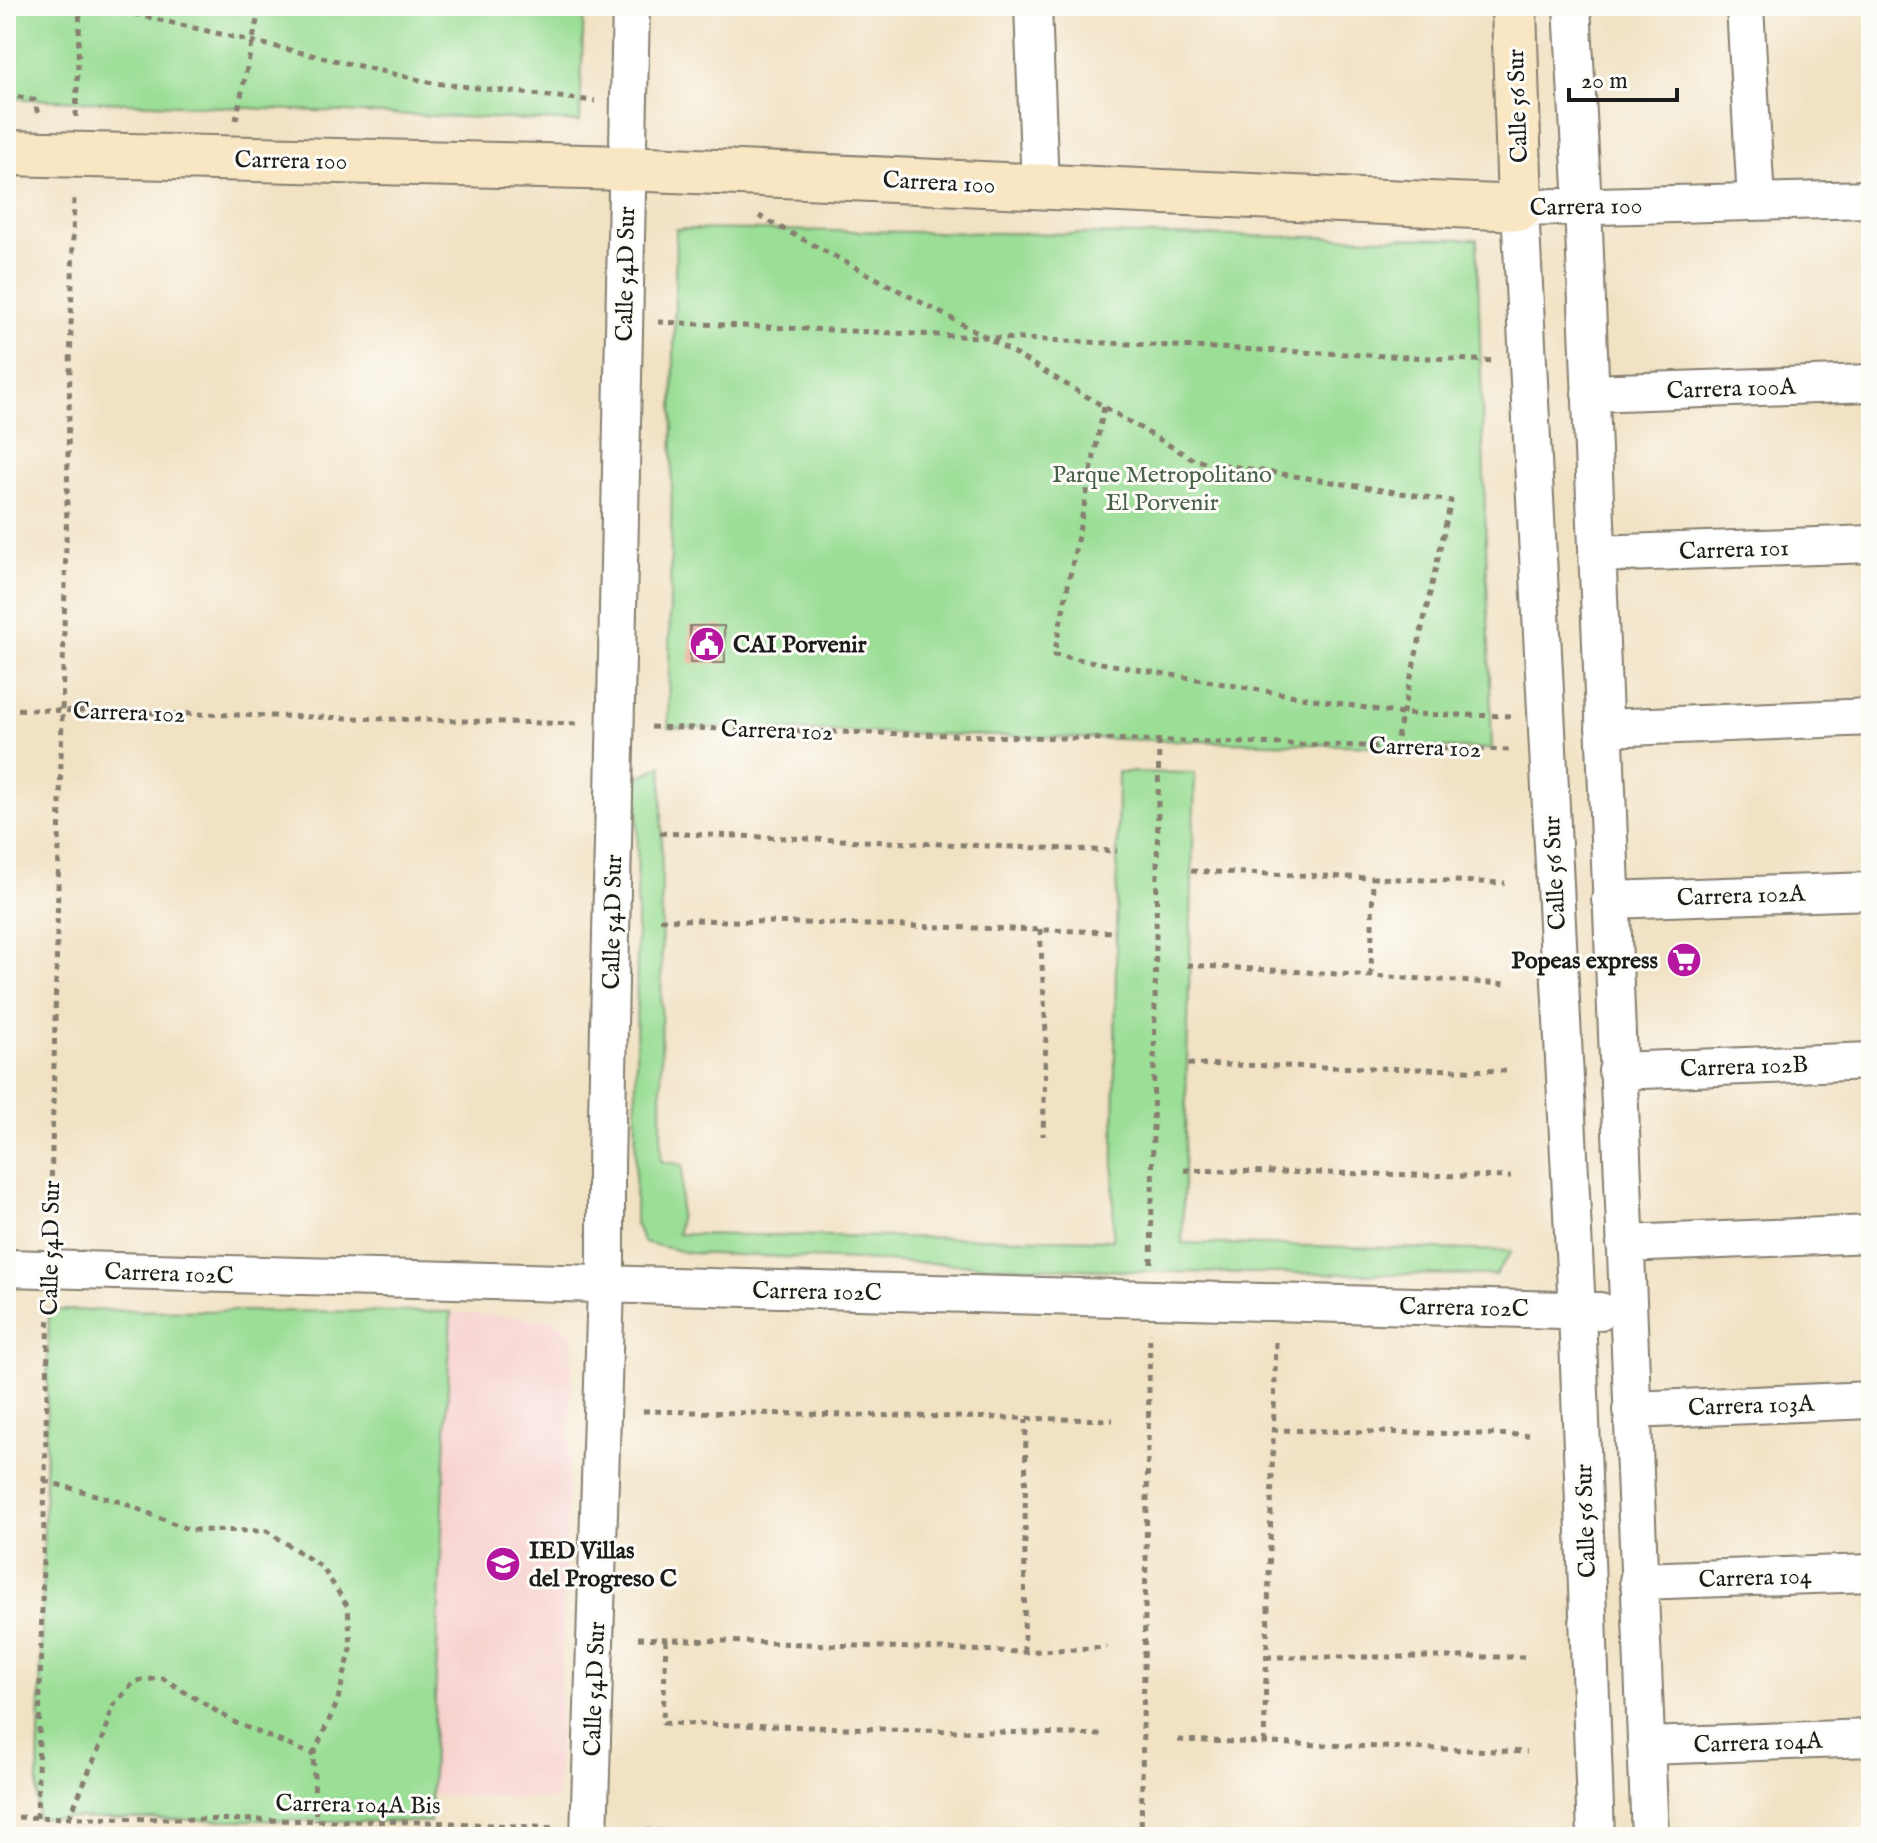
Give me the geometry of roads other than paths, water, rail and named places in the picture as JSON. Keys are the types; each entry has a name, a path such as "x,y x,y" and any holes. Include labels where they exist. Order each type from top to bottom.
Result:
{"street":[{"name":"Calle 54D Sur","path":"590,1833 606,1285 631,6"},
{"path":"1033,6 1040,187"},
{"name":"Calle 56 Sur","path":"1514,6 1520,208 1577,1310 1596,1837"},
{"path":"1572,6 1583,206 1650,1837"},
{"path":"1745,6 1756,202"},
{"name":"Carrera 100","path":"6,153 627,168 1520,208 1871,199"},
{"name":"Carrera 100A","path":"1590,393 1871,383"},
{"name":"Carrera 101","path":"1597,554 1871,544"},
{"path":"1604,728 1871,717"},
{"name":"Carrera 102A","path":"1610,900 1871,891"},
{"name":"Carrera 102B","path":"1617,1071 1871,1061"},
{"path":"1625,1244 1871,1234"},
{"name":"Carrera 102C","path":"6,1268 1627,1311"},
{"name":"Carrera 103A","path":"1631,1410 1871,1400"},
{"name":"Carrera 104","path":"1638,1581 1871,1573"},
{"name":"Carrera 104A","path":"1646,1746 1871,1738"}],"place":[{"name":"CAI Porvenir","path":"707,644"},
{"name":"Popeas express","path":"1684,960"},
{"name":"IED Villas del Progreso C","path":"503,1564"}],"park label":[{"name":"Parque Metropolitano El Porvenir","path":"1162,488"}]}
